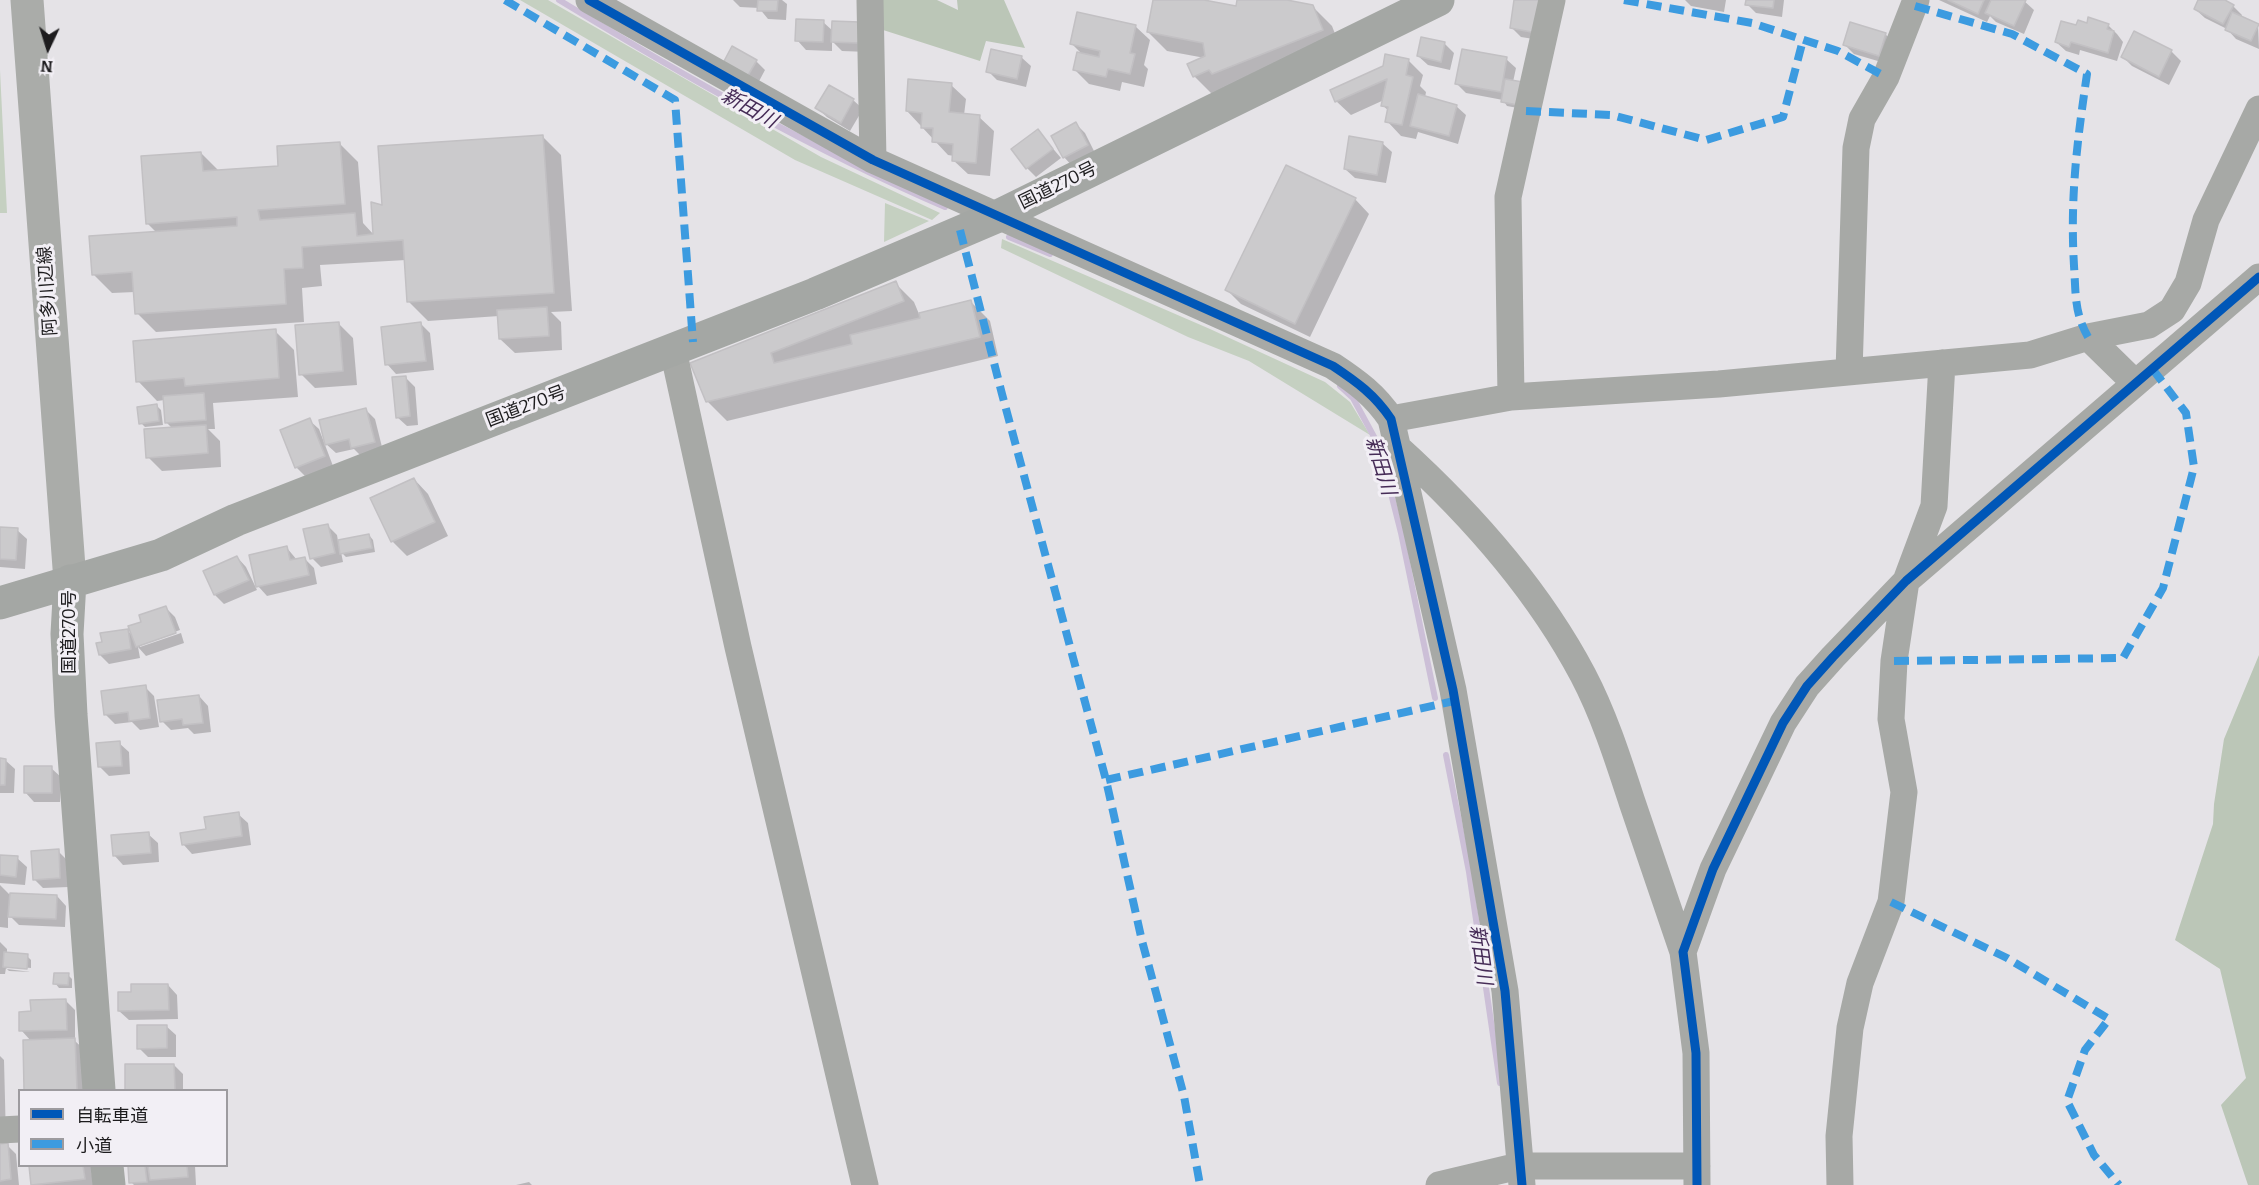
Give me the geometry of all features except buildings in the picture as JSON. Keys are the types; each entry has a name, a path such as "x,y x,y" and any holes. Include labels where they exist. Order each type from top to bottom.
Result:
{"highway":[{"name":"国道270号","path":"99,1089 71,715 67,634 70,581 161,555 236,520 815,294 998,216 1438,0"},
{"path":"0,603 70,581"},
{"path":"107,1167 109,1185"}],"main road":[{"name":"阿多川辺線","path":"27,0 70,581"}],"street":[{"path":"589,0 873,160 1333,366 1363,385 1378,400 1391,419 1453,690 1503,980 1521,1176"},
{"path":"870,0 873,160"},
{"path":"1511,397 1508,197 1552,0"},
{"path":"1849,372 1856,148 1862,119 1886,77 1916,0"},
{"path":"1391,419 1511,397 1719,384 2030,355 2088,337 2150,326 2172,310 2188,283 2206,220 2259,109"},
{"path":"1683,952 1713,869 1783,723 1807,686 1906,581 2134,382 2259,277"},
{"path":"2088,337 2134,382"},
{"path":"673,350 738,647 865,1185"},
{"path":"1840,1185 1839,1137 1850,1028 1860,983 1891,902 1904,792 1891,718 1894,661 1906,581 1934,506 1942,363"},
{"path":"1397,447 1466,515 1509,563 1548,615 1583,676 1613,745 1683,952 1696,1053 1697,1176 1521,1176 1439,1185"},
{"path":"0,1130 18,1129"}],"green space":[{"path":"520,0 548,0 821,157 940,213 932,220 795,160"},
{"path":"880,0 937,0 958,10 957,0 1004,0 1025,48 986,41 980,61 880,29"},
{"path":"0,70 7,213 0,213"},
{"path":"885,203 929,221 884,242"},
{"path":"1002,239 1210,329 1325,382 1350,402 1370,435 1249,361 1188,337 1001,248"},
{"path":"2259,655 2259,1185 2248,1185 2221,1105 2246,1078 2220,969 2175,940 2213,824 2224,739"}],"waterway":[{"name":"新田川","path":"559,0 653,56 797,136 945,207"},
{"name":"新田川","path":"1009,237 1050,254"},
{"name":"新田川","path":"1340,386 1353,398 1379,446 1401,533 1435,698"},
{"name":"新田川","path":"1446,755 1469,872 1500,1083"}],"marked path":[{"path":"505,0 675,100 693,342"},
{"path":"1624,0 1752,23 1838,51 1886,77"},
{"path":"1915,6 2012,34 2087,74 2075,170 2073,241 2076,303 2088,337"},
{"path":"1526,111 1612,115 1706,140 1783,117 1803,40"},
{"path":"960,230 1106,780 1142,941 1184,1096 1200,1185"},
{"path":"1894,661 2123,658 2163,588 2194,467 2186,413 2151,367"},
{"path":"1106,780 1454,701"},
{"path":"1891,902 2007,958 2109,1019 2085,1050 2067,1101 2094,1155 2119,1185"}],"cycle path":[{"path":"589,0 873,160 1333,366 1365,390 1385,410 1391,419 1453,690 1505,991 1522,1185"},
{"path":"1697,1185 1696,1053 1683,952 1713,869 1783,723 1807,686 1906,581 2259,277"}]}
